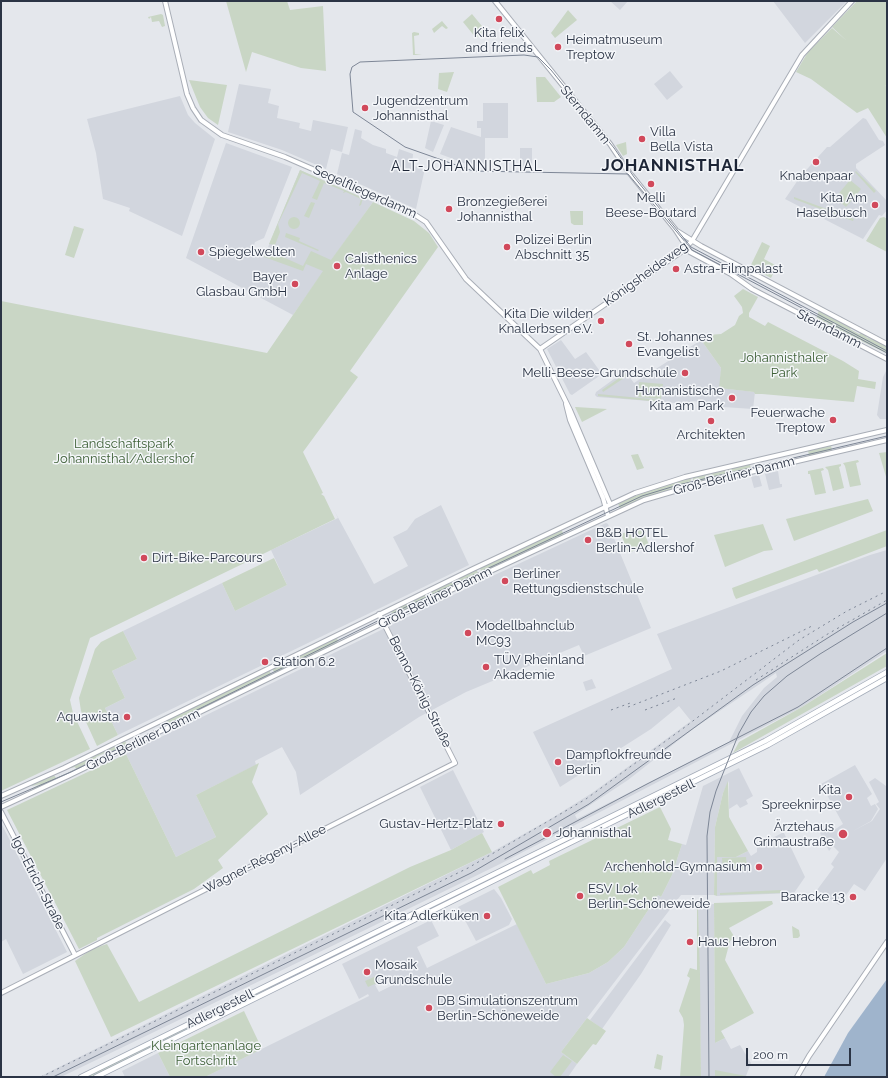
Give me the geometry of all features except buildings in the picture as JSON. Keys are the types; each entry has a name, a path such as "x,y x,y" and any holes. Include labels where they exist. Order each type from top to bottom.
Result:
{"main road":[{"name":"Segelfliegerdamm","path":"165,1 182,76 190,103 196,113 216,132 285,157 409,210 423,219 433,230 466,279 540,350 566,404 610,504"},
{"name":"Sterndamm","path":"494,1 675,229 686,247 694,254 731,274 752,289 887,359"},
{"name":"Königsheideweg","path":"540,350 686,247 692,241 802,55 852,1"},
{"name":"Sterndamm","path":"675,229 692,241 887,344"},
{"name":"Segelfliegerdamm","path":"566,404 570,420 608,516"},
{"name":"Groß-Berliner Damm","path":"1,796 64,768 379,614 605,506 668,482 887,430"},
{"name":"Groß-Berliner Damm","path":"1,807 385,622 644,500 675,490 887,440"},
{"path":"608,516 610,504"},
{"name":"Benno-König-Straße","path":"379,614 385,622 455,763"},
{"path":"775,742 774,739 788,731 792,726 887,672"},
{"path":"775,742 887,678"},
{"name":"Adlergestell","path":"96,1077 297,977 792,726"},
{"name":"Adlergestell","path":"81,1077 295,972 424,912 775,742"},
{"name":"Wagner-Régeny-Allee","path":"1,993 455,763"},
{"name":"Igo-Etrich-Straße","path":"1,812 75,955"},
{"path":"797,1077 809,1056 887,943"},
{"path":"295,972 297,977"}],"shaded area":[{"path":"610,1 628,1 620,10"},
{"path":"773,1 847,1 805,43"},
{"path":"670,71 683,87 667,100 654,84"},
{"path":"239,84 271,89 268,103 279,106 277,118 300,123 299,128 311,131 313,120 348,127 342,152 331,149 326,169 282,150 228,132"},
{"path":"180,96 188,115 195,123 215,139 182,236 129,211 130,208 103,199 96,153 87,119"},
{"path":"483,103 508,103 508,138 485,138 485,166 472,166 440,154 451,127 481,137 481,128 477,128 477,121 483,121"},
{"path":"863,118 866,119 879,140 883,141 885,145 856,164 856,168 887,201 887,210 882,216 879,215 863,239 785,199 800,177 827,147 830,147"},
{"path":"431,121 444,125 433,152 425,148"},
{"path":"355,129 362,131 361,138 373,145 386,149 386,153 397,157 399,149 413,154 412,166 425,168 416,209 337,174 342,153 349,155"},
{"path":"226,143 292,167 264,238 255,242 252,252 264,257 300,170 373,202 293,315 186,258"},
{"path":"520,148 532,148 532,169 520,169"},
{"path":"561,340 575,359 586,352 602,374 572,395 570,394 547,349"},
{"name":"Melli-Beese-Grundschule","path":"701,340 721,368 720,388 755,392 753,409 708,406 708,403 693,401 689,404 597,397 595,395 596,392 625,371 634,383"},
{"path":"887,369 887,419 880,419 877,415 883,377"},
{"path":"778,471 780,484 782,484 782,487 769,490 765,474"},
{"path":"759,475 762,486 754,488 751,477"},
{"path":"441,505 469,565 118,735 105,708 125,698 112,671 137,659 123,631 222,583 235,611 287,585 271,550 338,518 334,510 374,584 408,566 393,537 407,530 415,519"},
{"path":"606,523 608,524 651,628 584,656 579,645 466,692 419,717 300,795 296,772 282,747 255,761 256,765 196,795 216,837 176,857 126,754 484,580"},
{"path":"887,550 887,651 802,707 500,864 365,930 61,1077 39,1077 492,852 552,818 592,793 691,721 679,706 651,729 560,787 533,732 672,669 657,634","holes":["776,673 777,677 764,688 742,716 729,742 577,819 575,815 628,780 693,729"]},
{"path":"592,679 596,688 586,691 583,682"},
{"path":"855,765 872,794 867,798 871,806 875,804 878,809 871,821 853,831 872,821 880,809 876,804 879,802 869,782 875,778 886,786 887,784 887,858 865,891 854,884 839,905 817,890 834,867 831,864 839,852 833,846 829,851 820,833 830,827 834,830 843,824 821,784"},
{"path":"739,768 753,796 746,800 748,804 740,808 737,804 729,809 729,781 723,793 715,827 714,895 681,895 561,1052 577,1064 568,1077 205,1077 369,996 368,994 359,999 342,964 431,920 439,936 417,947 427,968 517,924 546,984 589,973 608,962 624,947 658,895 661,897 672,875 682,844 686,845 703,786","holes":["389,978 393,985 379,992 375,985"]},
{"path":"453,770 484,832 451,850 420,787"},
{"path":"1,823 67,952 23,974 6,939 1,942"},
{"name":"Archenhold-Gymnasium","path":"784,833 805,877 794,893 717,896 717,857 736,857 748,851 751,856 757,852 757,846"},
{"name":"Kita Adlerküken","path":"494,889 501,898 512,919 509,925 476,941 458,907"},
{"path":"714,904 715,1043 725,1038 731,1049 740,1045 751,1063 746,1076 748,1077 701,1077 698,905"},
{"path":"665,920 671,925 641,974 602,1029 590,1020"},
{"path":"158,1053 170,1077 125,1077 122,1071"}],"green space":[{"path":"226,1 287,1 290,10 323,6 326,71 301,68 252,52 246,72"},
{"path":"857,1 887,1 887,87 885,85 887,88 887,138 868,108 857,113 811,79 796,72 808,52 832,28 847,41 832,27"},
{"path":"568,10 577,20 555,38 551,33"},
{"path":"161,14 163,15 165,26 162,27 159,21 152,22 151,17 149,19 148,17"},
{"path":"472,14 486,31 476,38 463,22"},
{"path":"442,21 448,28 446,29 442,26 434,33 432,29"},
{"path":"412,33 419,33 419,35 414,36 415,54 422,55 413,55"},
{"path":"454,72 447,92 438,89 439,73"},
{"path":"536,77 545,77 561,97 554,102 537,102"},
{"path":"189,80 227,85 218,125 208,118 200,107"},
{"path":"626,142 627,154 623,156 616,145"},
{"path":"300,170 363,198 361,205 359,206 361,199 346,192 343,193 344,191 324,183 317,200 312,198 320,181 302,173 278,224 280,232 275,245 269,244"},
{"path":"856,171 876,191 874,193 855,172"},
{"path":"850,180 861,189 846,207 835,198"},
{"path":"794,197 854,219 853,221 794,199"},
{"path":"311,202 315,203 309,218 304,216"},
{"name":"Landschaftspark Johannisthal/Adlershof","path":"373,202 414,221 429,233 438,247 350,371 358,377 303,452 323,493 321,494 324,496 335,519 90,638 70,700 73,713 90,749 1,791 1,301 267,353 323,271 306,264 303,271 264,257 267,250 303,266 311,251 331,260"},
{"path":"570,211 583,211 583,225 574,225 571,223"},
{"path":"294,217 298,219 300,223 298,227 294,229 290,227 288,223 290,219"},
{"path":"884,217 887,219 887,252 866,241 880,218"},
{"path":"74,226 84,229 74,258 65,255"},
{"path":"286,233 300,238 299,241 319,250 318,251 285,237"},
{"path":"762,242 770,246 764,259 777,266 771,278 750,267"},
{"name":"Johannisthaler Park","path":"743,289 758,297 749,313 749,317 765,326 768,322 843,361 859,371 858,379 876,382 875,389 857,386 854,402 755,394 754,392 719,388 721,368 701,340 708,335 721,334 735,325 739,316 743,313 742,307 734,296"},
{"path":"819,310 853,327 850,329 859,334 863,332 869,335 866,337 887,345 886,353 831,328 834,326 826,326 829,324 826,322 821,323 824,321 816,320"},
{"path":"625,374 627,376 603,392 602,390"},
{"path":"639,382 663,384 661,399 638,397"},
{"path":"598,394 661,400 661,402 598,396"},
{"path":"576,407 607,409 582,422"},
{"path":"831,445 832,451 809,456 808,450"},
{"path":"887,452 887,480 879,453"},
{"path":"638,454 644,468 637,470 631,455"},
{"path":"858,460 859,462 856,463 861,485 850,487 843,463"},
{"path":"750,464 751,470 695,483 693,482 693,477"},
{"path":"841,464 839,467 844,488 833,491 828,470 825,467"},
{"path":"823,468 824,470 821,471 826,493 815,495 808,471"},
{"path":"689,478 691,479 690,484 658,493 620,509 618,503 647,491"},
{"path":"868,499 873,511 794,541 786,519"},
{"path":"763,524 773,550 764,551 725,567 714,535"},
{"path":"640,527 642,530 645,529 646,531 644,532 649,545 628,553 621,534"},
{"path":"561,529 564,535 484,572 481,572 480,567"},
{"path":"887,530 887,546 819,572 817,569 736,599 734,595 732,588"},
{"path":"274,558 287,585 235,611 222,583"},
{"path":"477,570 478,575 393,616 391,611"},
{"path":"123,631 137,659 112,671 125,698 105,708 118,735 97,746 81,711 79,698 95,649 101,642"},
{"path":"337,637 338,643 275,674 272,668"},
{"path":"887,653 887,666 733,753 739,742 802,707"},
{"path":"267,671 270,671 271,676 168,726 163,722"},
{"path":"887,674 887,676 788,732 794,727"},
{"path":"125,740 127,746 113,753 111,750 96,757 97,760 34,790 33,788 40,784 31,785 54,775 56,778 76,769 75,767 70,767"},
{"path":"126,754 176,857 216,837 196,795 259,763 252,782 268,814 218,860 223,868 194,889 97,938 97,940 79,949 7,810"},
{"path":"728,781 729,817 748,851 736,857 717,857 717,896 714,895 715,827 723,793"},
{"path":"679,785 680,787 537,858 536,856"},
{"name":"ESV Lok Berlin-Schöneweide","path":"660,807 671,829 668,840 682,844 672,875 661,897 658,895 624,947 608,962 589,973 546,984 498,887 531,870 533,874 550,865 549,861"},
{"path":"482,833 492,852 111,1037 75,961 92,949 107,944 139,1002 410,867 451,850"},
{"path":"535,856 536,858 430,909 449,898"},
{"path":"746,857 747,870 723,871 722,858"},
{"path":"781,890 781,893 720,895 720,893"},
{"path":"772,901 773,904 729,928 735,938 730,941 725,960 754,1013 721,1031 725,1038 715,1043 714,903"},
{"path":"697,905 700,975 701,1077 680,1077 684,1025 683,1018 679,1011 690,978 687,976 690,968 697,970"},
{"path":"418,914 419,916 301,974 321,961"},
{"path":"792,926 799,930 800,936 798,938 793,938"},
{"path":"376,976 379,982 368,987 365,981"},
{"path":"289,977 272,988 204,1021 203,1019"},
{"name":"Kleingartenanlage Fortschritt","path":"244,1011 262,1049 205,1077 170,1077 158,1053"},
{"path":"587,1018 606,1031 596,1045 593,1044 577,1064 561,1052"},
{"path":"202,1020 203,1022 130,1057 129,1056"},
{"path":"657,1054 663,1056 661,1070 654,1068"},
{"path":"563,1055 572,1061 560,1077 556,1077 550,1072"},
{"path":"127,1056 129,1058 90,1077 85,1077"},
{"path":"715,1070 746,1076 715,1077"}],"water":[{"path":"887,979 887,1077 824,1077 848,1033"}],"tram line":[{"path":"887,351 691,247 634,177 614,148 551,70 538,57 524,55 360,62 352,67 350,74 353,112 405,147 473,171 628,174 692,250 887,353"},
{"path":"1,802 71,772 412,604 642,496 678,485 887,436"},
{"path":"53,1077 471,873 589,804 753,685 853,622 887,603"},
{"path":"709,1077 707,836 710,812 716,791 739,733 751,712 764,696 787,676 887,613"},
{"path":"505,859 798,707 887,648"}],"railway":[{"path":"41,1077 468,868 586,799 685,727 799,640 847,611 887,591"},
{"path":"756,680 826,635 887,600"},
{"path":"628,707 721,671 812,626"},
{"path":"645,710 677,698"},
{"path":"611,710 633,702"}],"place":[{"name":"Kita felix and friends","path":"499,19"},
{"name":"Heimatmuseum Treptow","path":"558,47"},
{"name":"Jugendzentrum Johannisthal","path":"365,108"},
{"name":"Villa Bella Vista","path":"642,139"},
{"name":"Knabenpaar","path":"816,162"},
{"name":"Melli Beese-Boutard","path":"651,184"},
{"name":"Kita Am Haselbusch","path":"875,205"},
{"name":"Bronzegießerei Johannisthal","path":"449,209"},
{"name":"Polizei Berlin Abschnitt 35","path":"507,247"},
{"name":"Spiegelwelten","path":"201,252"},
{"name":"Calisthenics Anlage","path":"337,266"},
{"name":"Astra-Filmpalast","path":"676,269"},
{"name":"Bayer Glasbau GmbH","path":"295,284"},
{"name":"Kita Die wilden Knallerbsen e.V.","path":"601,321"},
{"name":"St. Johannes Evangelist","path":"629,344"},
{"name":"Melli-Beese-Grundschule","path":"685,373"},
{"name":"Humanistische Kita am Park","path":"732,398"},
{"name":"Feuerwache Treptow","path":"833,420"},
{"name":"Architekten","path":"711,421"},
{"name":"B&B HOTEL Berlin-Adlershof","path":"588,540"},
{"name":"Dirt-Bike-Parcours","path":"144,558"},
{"name":"Berliner Rettungsdienstschule","path":"505,581"},
{"name":"Modellbahnclub MC93","path":"468,633"},
{"name":"Station 6.2","path":"265,662"},
{"name":"TÜV Rheinland Akademie","path":"486,667"},
{"name":"Aquawista","path":"127,717"},
{"name":"Dampflokfreunde Berlin","path":"558,762"},
{"name":"Kita Spreeknirpse","path":"849,797"},
{"name":"Gustav-Hertz-Platz","path":"501,824"},
{"name":"Johannisthal","path":"547,833"},
{"name":"Ärztehaus Grimaustraße","path":"843,834"},
{"name":"Archenhold-Gymnasium","path":"759,867"},
{"name":"ESV Lok Berlin-Schöneweide","path":"580,896"},
{"name":"Baracke 13","path":"853,897"},
{"name":"Kita Adlerküken","path":"487,916"},
{"name":"Haus Hebron","path":"690,942"},
{"name":"Mosaik Grundschule","path":"367,972"},
{"name":"DB Simulationszentrum Berlin-Schöneweide","path":"429,1008"}],"district":[{"name":"JOHANNISTHAL","path":"673,166"},
{"name":"ALT-JOHANNISTHAL","path":"467,167"}]}
